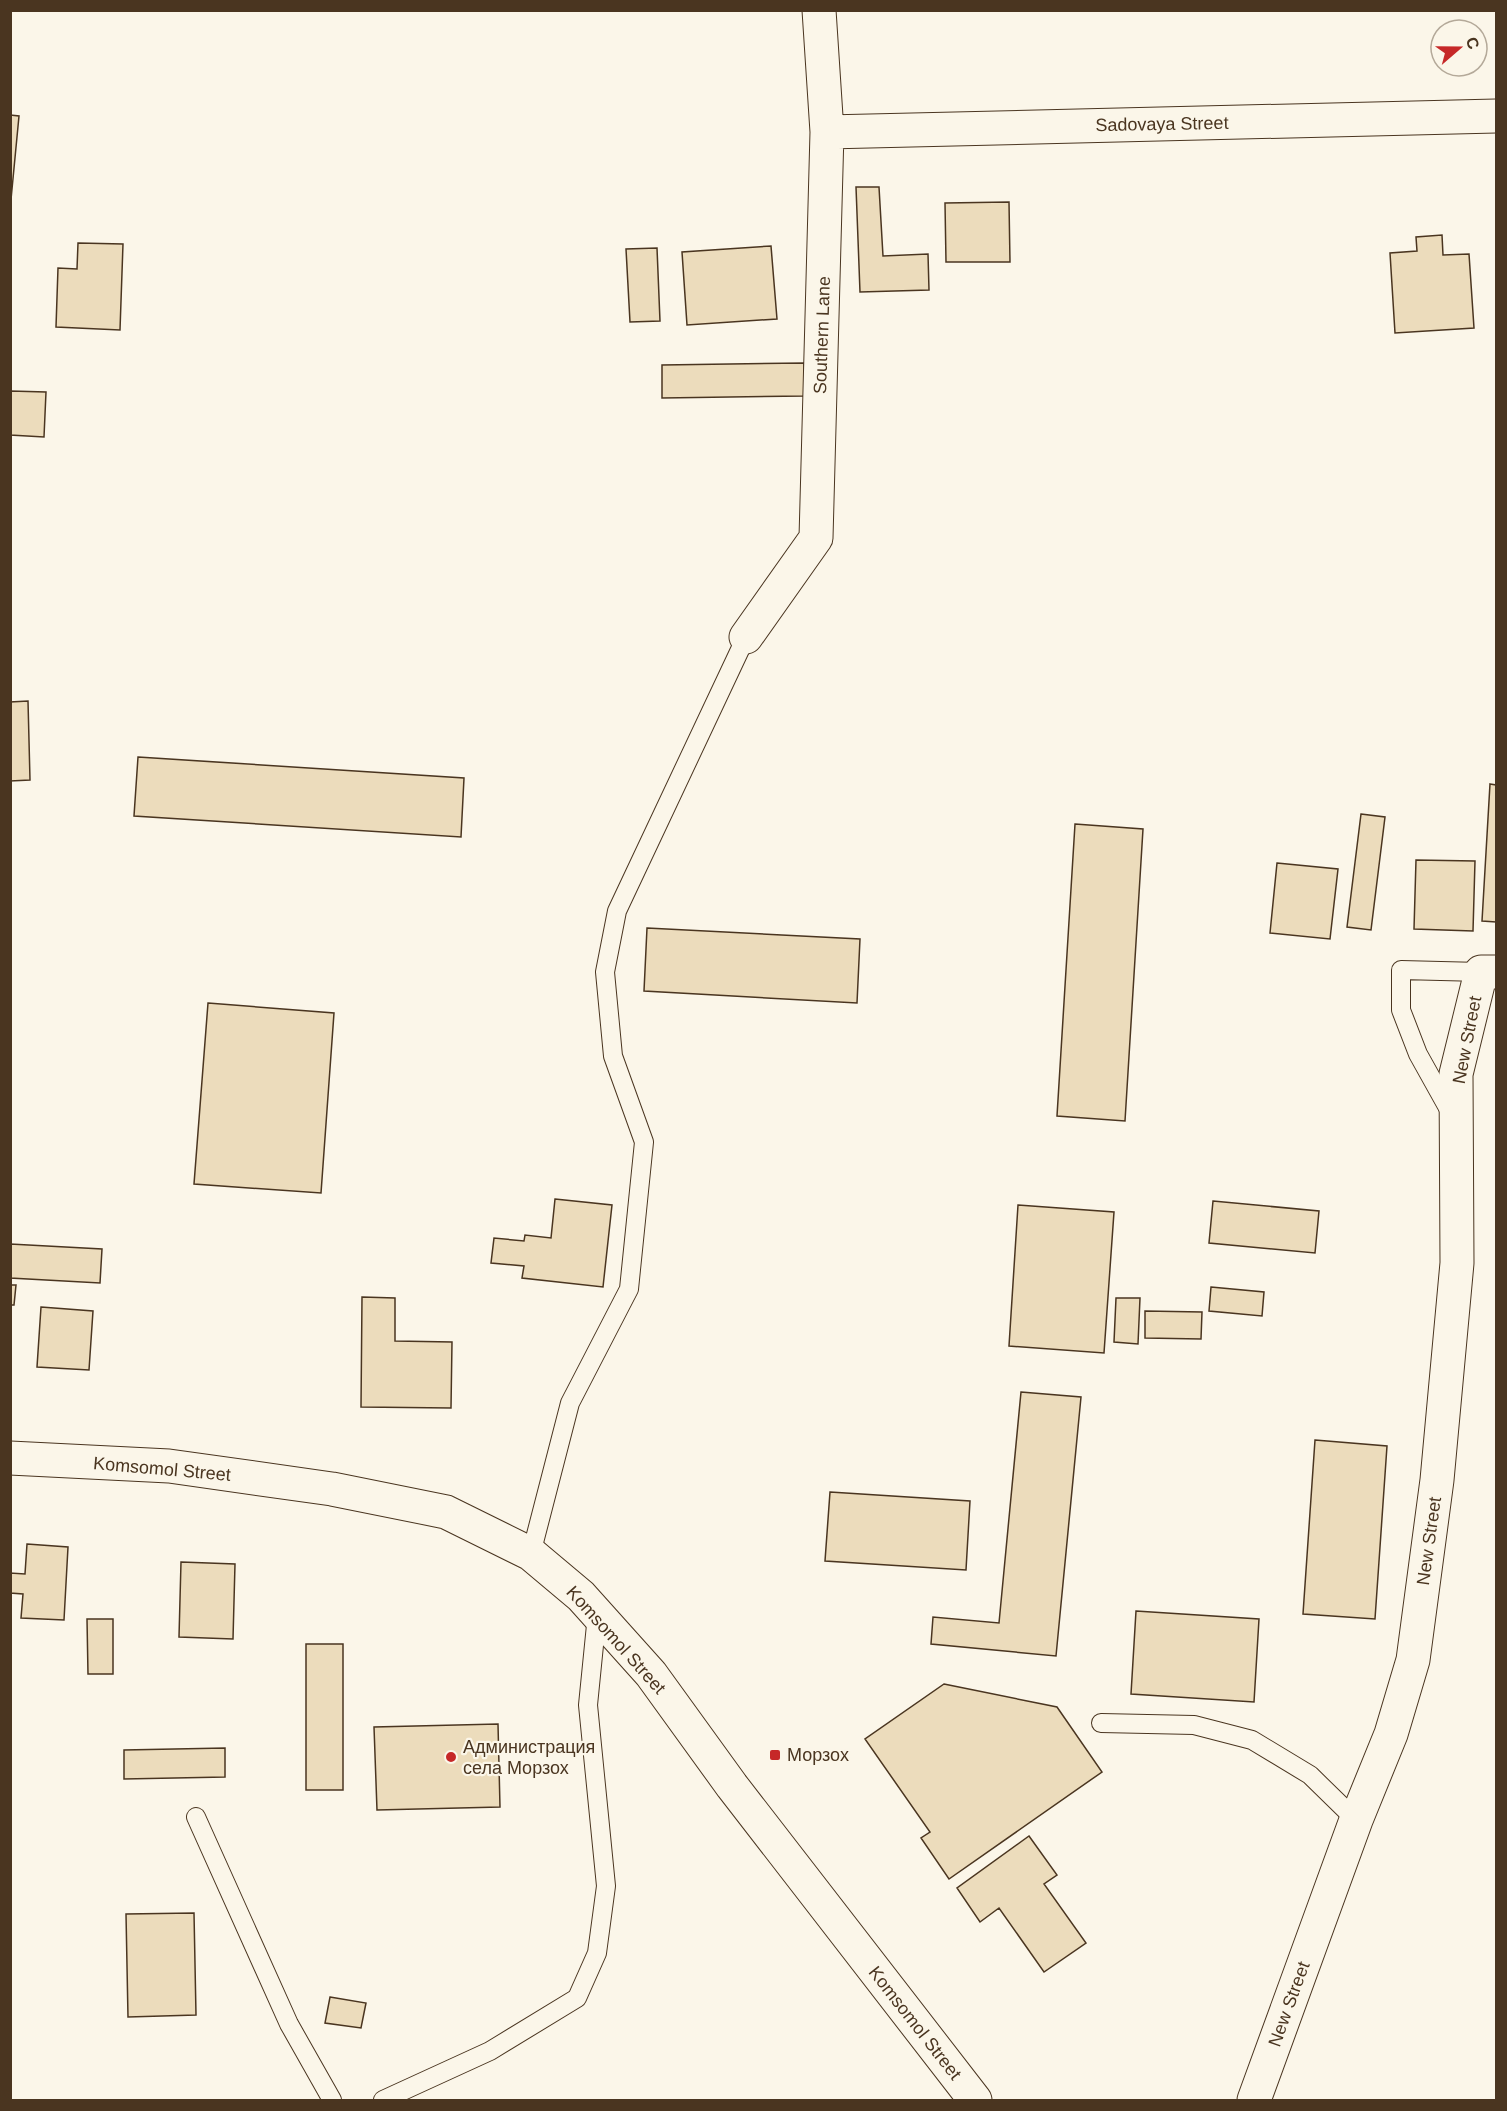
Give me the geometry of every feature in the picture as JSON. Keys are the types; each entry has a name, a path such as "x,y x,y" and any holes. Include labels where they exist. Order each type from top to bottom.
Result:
{"street":[{"name":"Southern Lane","path":"746,637 816,537 827,132 819,10"},
{"name":"Sadovaya Street","path":"827,132 1497,116"},
{"name":"New Street","path":"1254,2100 1356,1820 1391,1734 1413,1660 1437,1480 1457,1263 1456,1074 1489,972"},
{"name":"Komsomol Street","path":"10,1458 169,1466 332,1489 447,1512 531,1554 581,1596 651,1674 732,1786 975,2100"}],"lane":[{"path":"531,1554 570,1403 629,1289 644,1142 614,1056 605,972 617,911 746,637"},
{"path":"1457,1123 1418,1054 1401,1010 1401,970 1489,972"},
{"path":"383,2100 490,2051 577,1998 597,1953 606,1886 588,1705 597,1615"},
{"path":"1101,1723 1194,1725 1252,1740 1310,1775 1356,1820"},
{"path":"196,1817 288,2024 332,2100"}],"building":[{"path":"10,115 19,116 10,210"},
{"path":"856,187 879,187 883,256 928,254 929,290 860,292"},
{"path":"1009,202 1010,262 946,262 945,203"},
{"path":"1442,235 1443,255 1469,254 1474,328 1395,333 1390,253 1417,251 1416,237"},
{"path":"78,243 123,244 120,330 56,327 58,268 77,269"},
{"path":"771,246 777,319 687,325 682,252"},
{"path":"657,248 660,321 630,322 626,249"},
{"path":"804,363 805,396 662,398 662,365"},
{"path":"10,391 46,392 44,437 10,435"},
{"path":"28,701 30,780 10,781 10,702"},
{"path":"138,757 464,778 461,837 134,816"},
{"path":"1490,784 1496,785 1496,922 1482,921"},
{"path":"1361,814 1385,817 1371,930 1347,927"},
{"path":"1075,824 1143,829 1125,1121 1057,1116"},
{"path":"1416,860 1475,861 1473,931 1414,929"},
{"path":"1277,863 1338,869 1330,939 1270,933"},
{"path":"647,928 860,939 857,1003 644,991"},
{"path":"208,1003 334,1013 321,1193 194,1184"},
{"path":"555,1199 612,1205 603,1287 522,1278 524,1266 491,1263 494,1238 524,1241 525,1235 551,1238"},
{"path":"1213,1201 1319,1211 1315,1253 1209,1243"},
{"path":"1018,1205 1114,1212 1104,1353 1009,1346"},
{"path":"10,1244 102,1249 100,1283 10,1278"},
{"path":"10,1285 16,1285 14,1305 10,1305"},
{"path":"1211,1287 1264,1292 1262,1316 1209,1311"},
{"path":"362,1297 395,1298 395,1341 452,1342 451,1408 361,1407"},
{"path":"1116,1298 1140,1298 1138,1344 1114,1342"},
{"path":"41,1307 93,1311 89,1370 37,1367"},
{"path":"1145,1311 1202,1312 1201,1339 1145,1338"},
{"path":"1021,1392 1081,1397 1056,1656 931,1644 933,1617 999,1623"},
{"path":"1315,1440 1387,1446 1375,1619 1303,1614"},
{"path":"830,1492 970,1501 966,1570 825,1561"},
{"path":"27,1544 68,1547 64,1620 21,1618 23,1594 10,1593 10,1573 25,1574"},
{"path":"181,1562 235,1564 233,1639 179,1637"},
{"path":"1136,1611 1259,1619 1254,1702 1131,1694"},
{"path":"87,1619 113,1619 113,1674 88,1674"},
{"path":"306,1644 343,1644 343,1790 306,1790"},
{"path":"944,1684 1057,1707 1102,1772 949,1879 921,1838 930,1832 865,1739"},
{"path":"498,1724 500,1807 377,1810 374,1727"},
{"path":"225,1748 225,1777 124,1779 124,1750"},
{"path":"1029,1836 1057,1875 1044,1884 1086,1943 1044,1972 999,1908 980,1922 957,1888"},
{"path":"194,1913 196,2015 128,2017 126,1914"},
{"path":"330,1997 366,2003 361,2028 325,2023"}],"place":[{"name":"Морзох","path":"775,1755"},
{"name":"Администрация села Морзох","path":"451,1757"}]}
